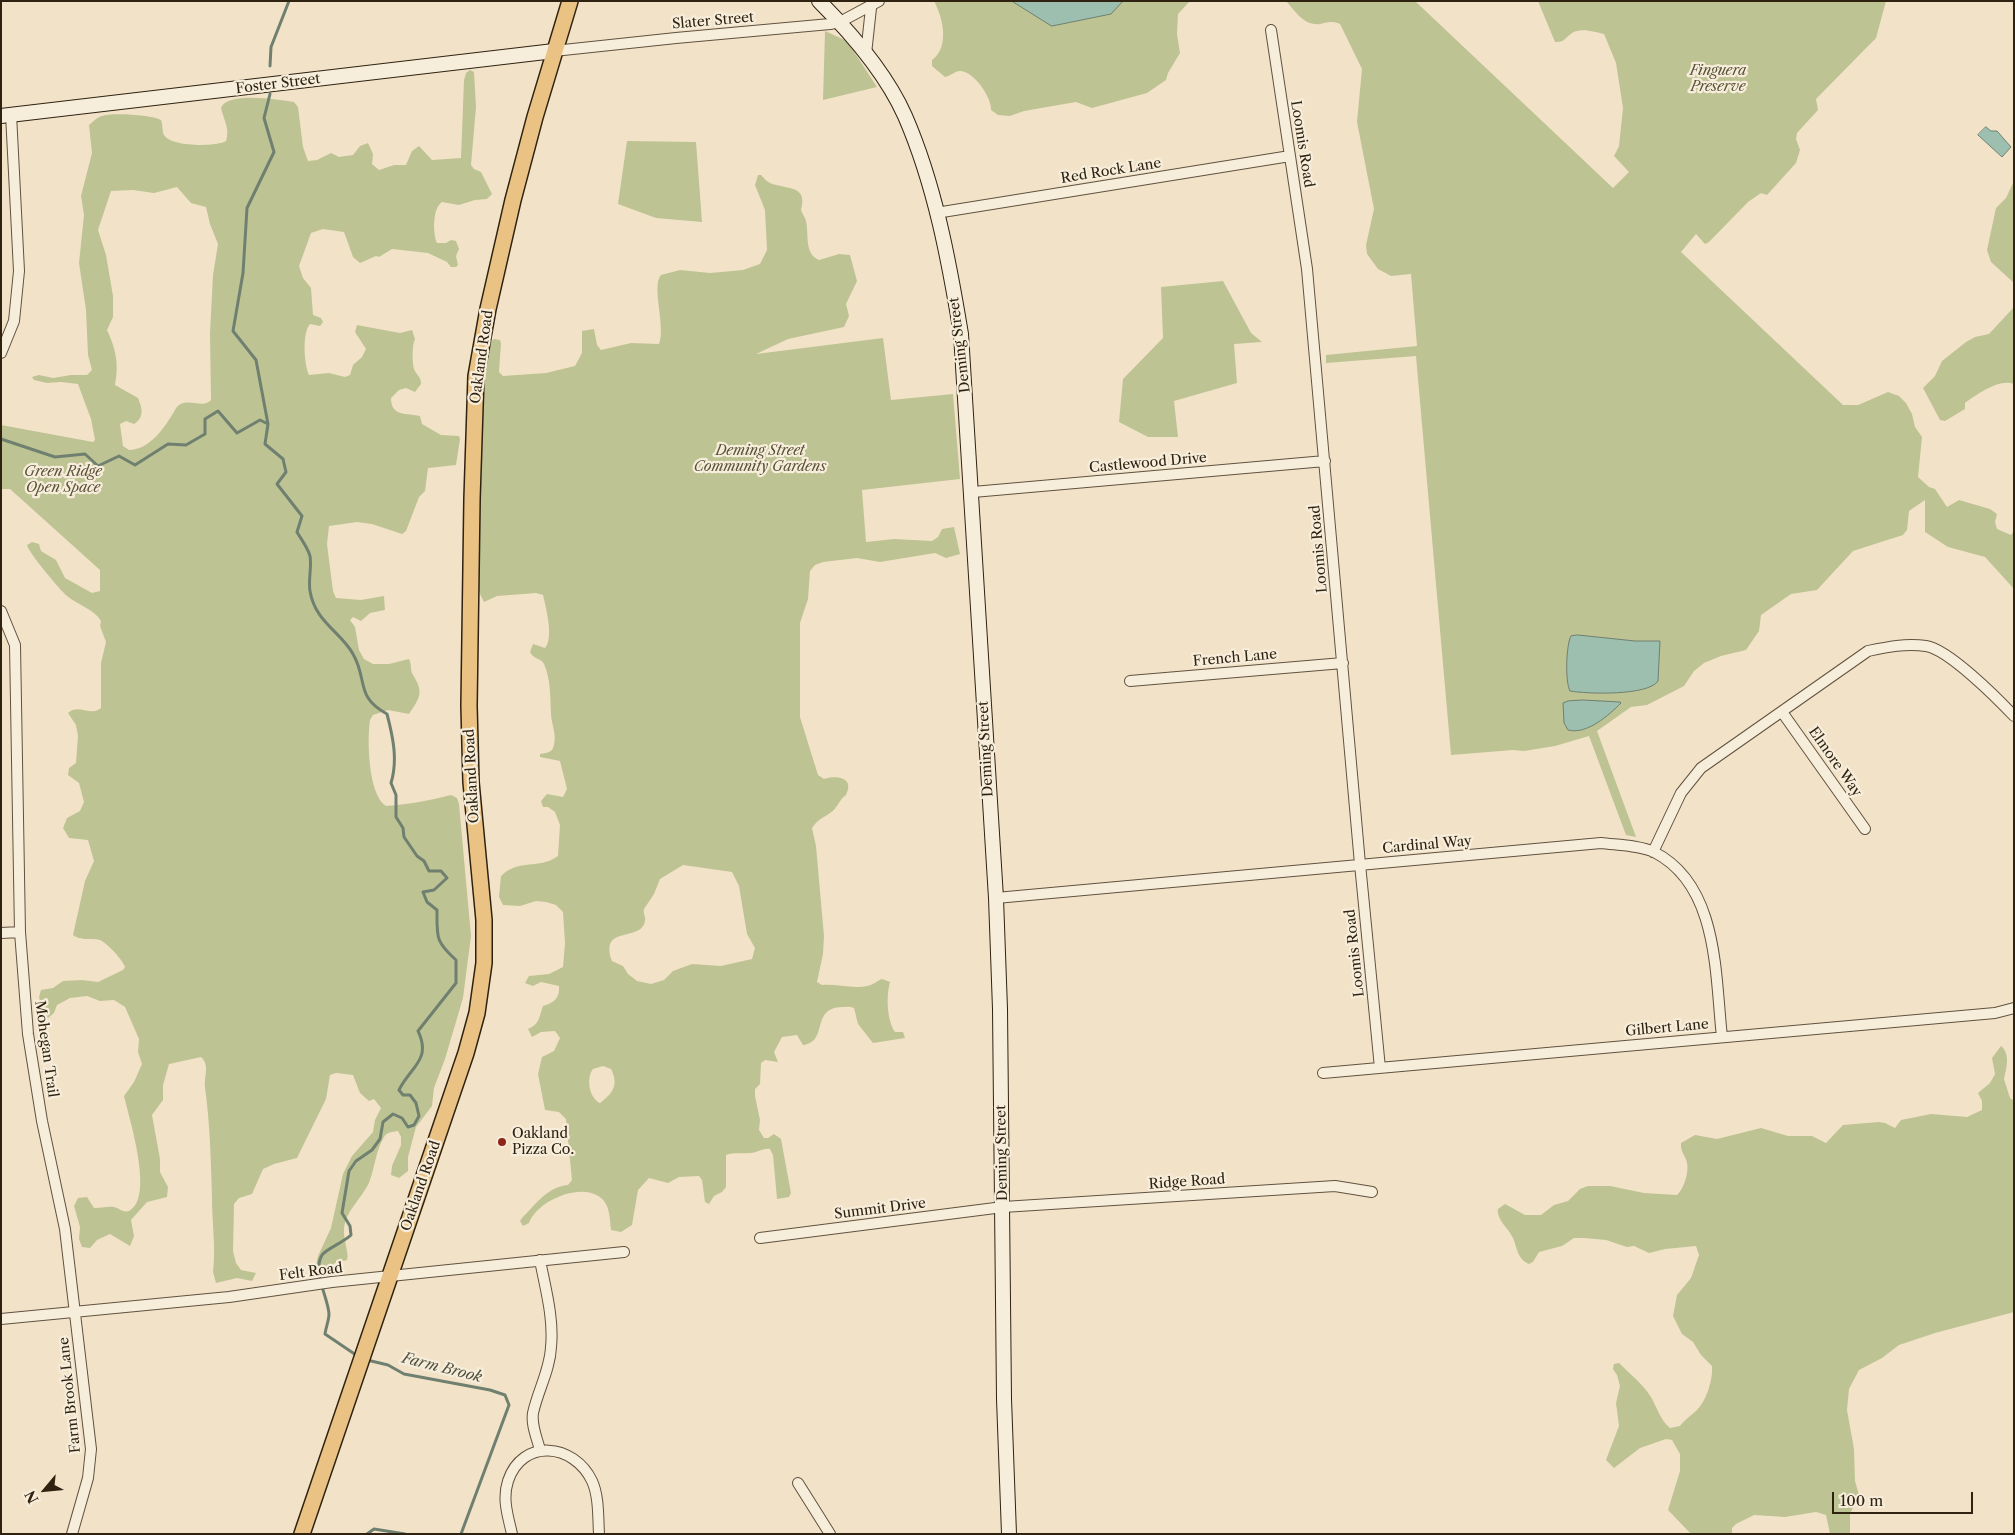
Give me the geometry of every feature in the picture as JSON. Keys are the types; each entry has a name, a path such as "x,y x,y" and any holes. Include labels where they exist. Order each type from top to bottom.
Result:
{"main road":[{"name":"Oakland Road","path":"302,1534 466,1053 477,1012 484,968 484,920 471,782 469,706 476,376 501,250 554,51 570,1"}],"street":[{"name":"Deming Street","path":"819,1 840,22 866,54 885,80 905,115 923,163 936,213 952,283 961,334 996,898 1003,1207 1004,1399 1009,1534"},
{"name":"Slater Street","path":"554,51 840,22 875,4"},
{"name":"Slater Street","path":"866,54 875,4"},
{"name":"Loomis Road","path":"1270,30 1307,269 1380,1068"},
{"name":"Foster Street","path":"6,115 554,51"},
{"path":"1,353 14,321 20,271 6,115"},
{"name":"Red Rock Lane","path":"936,213 1290,156"},
{"name":"Castlewood Drive","path":"972,492 1325,461"},
{"name":"Mohegan Trail","path":"1,611 15,645 20,932 28,1034 42,1121 65,1229 75,1310"},
{"path":"1653,852 1681,793 1701,768 1868,651 1897,645 1928,646 1956,662 2014,716"},
{"name":"French Lane","path":"1130,681 1343,662"},
{"name":"Elmore Way","path":"1782,712 1865,829"},
{"name":"Cardinal Way","path":"996,898 1601,843 1653,852 1675,868 1689,883 1700,902 1708,922 1722,1037"},
{"path":"1,933 20,932"},
{"name":"Gilbert Lane","path":"1323,1073 1995,1013 2014,1008"},
{"name":"Ridge Road","path":"1003,1207 1335,1186 1372,1192"},
{"name":"Summit Drive","path":"760,1238 1003,1207"},
{"name":"Felt Road","path":"1,1319 75,1310 229,1297 332,1282 624,1252"},
{"path":"540,1260 548,1302 552,1344 549,1366 533,1413 534,1427 540,1450"},
{"name":"Farm Brook Lane","path":"72,1534 88,1478 90,1449 75,1310"},
{"path":"512,1534 505,1502 508,1481 518,1464 540,1450 563,1453 577,1460 586,1469 593,1483 599,1534"},
{"path":"798,1483 830,1534"}],"green space":[{"path":"934,1 1190,1 1178,14 1177,34 1180,53 1166,80 1147,93 1092,108 1076,102 1024,111 1010,116 998,115 991,110 989,99 985,92 971,75 960,71 945,77 932,66 932,60 938,54 943,40 942,24"},
{"name":"Finguera Preserve","path":"1286,1 1415,1 1613,188 1629,172 1614,156 1619,146 1623,108 1616,63 1604,34 1579,30 1563,41 1555,42 1538,1 1886,1 1876,38 1816,99 1818,110 1797,133 1796,139 1800,150 1796,163 1767,195 1761,193 1748,202 1709,242 1705,244 1696,234 1681,252 1843,405 1858,405 1888,392 1899,396 1906,403 1912,414 1915,427 1922,437 1918,477 1929,487 1935,489 1947,507 1959,500 1990,509 1997,514 1995,522 1997,529 2011,535 2014,531 2014,589 1985,557 1948,547 1925,532 1925,500 1909,511 1907,530 1903,535 1853,551 1817,590 1791,594 1761,615 1759,631 1746,650 1721,656 1704,663 1694,671 1684,686 1647,705 1631,707 1597,731 1636,837 1626,835 1589,736 1555,746 1524,751 1513,750 1451,755 1416,356 1326,363 1326,355 1417,346 1411,274 1391,276 1378,269 1367,254 1366,245 1374,209 1357,122 1362,69 1340,24 1333,22 1309,23"},
{"path":"825,31 847,41 877,87 823,100"},
{"name":"Green Ridge Open Space","path":"470,70 474,72 476,107 471,165 474,169 481,172 492,194 487,199 475,200 459,205 442,202 436,210 434,228 437,243 446,243 451,240 456,241 459,249 456,256 458,265 451,267 447,262 428,253 392,249 379,257 376,256 360,263 353,257 344,232 323,229 311,233 299,266 303,278 311,288 313,315 321,318 323,322 320,326 310,324 307,328 305,356 309,375 329,373 345,377 350,375 353,365 362,357 366,349 355,332 357,325 400,333 412,330 415,339 413,366 421,384 415,392 406,388 399,390 391,398 392,404 401,413 420,416 422,424 441,435 459,436 460,439 456,465 428,468 425,491 419,497 406,531 402,534 372,524 357,522 329,526 327,544 333,591 336,598 361,600 384,596 385,610 370,613 361,621 353,617 350,620 355,627 359,650 364,659 373,664 389,664 409,659 412,673 419,686 418,699 409,714 388,710 373,715 370,720 369,753 375,791 386,806 419,802 451,795 457,798 459,804 471,936 463,998 445,1059 434,1088 432,1106 416,1127 408,1157 408,1171 399,1178 391,1175 392,1166 401,1145 401,1137 398,1131 388,1133 379,1147 368,1185 345,1223 344,1233 347,1260 335,1263 322,1272 315,1270 318,1256 331,1228 343,1174 352,1156 373,1132 375,1120 381,1108 374,1099 369,1101 360,1093 353,1075 336,1073 330,1075 326,1099 297,1158 263,1169 252,1194 239,1198 234,1204 233,1251 236,1263 241,1270 256,1273 252,1281 237,1278 216,1283 213,1272 214,1245 210,1142 205,1087 206,1067 201,1057 169,1064 163,1085 163,1100 152,1115 160,1159 160,1172 168,1187 167,1197 147,1202 131,1220 134,1236 130,1246 110,1234 97,1240 90,1248 82,1247 79,1239 80,1227 74,1206 78,1198 87,1197 94,1208 114,1207 125,1211 129,1211 136,1203 140,1191 138,1157 124,1096 134,1082 142,1064 138,1052 139,1039 125,1007 114,1000 100,1001 87,996 70,998 57,1005 54,1013 48,1018 44,1017 39,997 41,990 53,988 63,981 82,980 98,982 123,970 125,967 118,956 100,940 83,939 73,935 85,881 94,861 88,840 69,838 63,828 67,818 80,811 84,802 79,783 68,775 69,768 76,763 78,736 76,725 68,713 76,709 93,711 101,708 101,663 106,642 100,626 101,621 98,617 63,592 38,563 27,545 32,542 39,544 41,551 56,560 65,578 92,593 100,591 100,570 10,489 1,489 1,425 93,442 95,440 91,419 78,384 47,383 34,380 32,377 39,375 53,378 87,375 92,370 88,355 86,310 79,263 84,215 81,196 92,153 89,125 97,118 114,114 157,118 161,120 163,133 168,139 184,144 204,145 226,141 227,128 221,108 225,103 243,98 294,102 298,107 303,147 308,161 317,160 331,153 339,157 353,155 360,146 368,143 373,154 372,164 379,170 394,165 406,165 412,151 419,146 432,160 461,158 464,80 466,73","holes":["177,187 191,203 206,207 218,244 213,275 210,333 211,400 204,404 183,403 179,405 164,427 149,443 129,450 123,446 120,424 126,421 134,424 140,418 141,409 138,398 115,385 116,357 107,330 113,317 113,296 106,255 98,230 111,191 133,190 154,193"]},
{"path":"627,141 696,142 702,222 656,218 618,204"},
{"name":"Deming Street Community Gardens","path":"758,175 761,175 770,183 799,192 802,196 801,210 806,221 811,253 819,260 839,254 850,255 857,281 846,304 849,316 844,327 788,339 756,354 883,338 891,400 953,394 960,479 862,490 866,542 894,539 932,541 938,537 942,529 954,527 960,554 946,558 935,553 880,562 857,558 823,562 815,565 810,571 808,599 800,623 800,717 818,775 824,779 834,777 843,779 848,784 846,795 830,813 819,820 812,828 816,846 824,936 823,954 817,982 822,985 862,987 882,979 890,982 888,1001 890,1021 895,1032 903,1032 905,1038 873,1043 858,1024 854,1008 842,1007 832,1009 826,1013 816,1038 811,1043 803,1045 797,1035 782,1037 774,1052 778,1062 765,1060 761,1063 760,1084 755,1089 760,1120 759,1130 764,1138 774,1134 781,1139 791,1193 789,1197 777,1199 773,1155 770,1149 767,1149 753,1153 726,1155 726,1187 722,1192 714,1196 709,1204 705,1202 702,1180 699,1176 679,1177 668,1183 649,1178 638,1190 632,1225 621,1232 611,1230 609,1211 604,1201 596,1195 586,1192 574,1192 552,1200 534,1215 529,1223 523,1226 520,1221 542,1197 554,1189 568,1185 572,1180 566,1119 559,1112 545,1110 538,1074 542,1057 554,1051 560,1038 555,1031 541,1032 532,1037 528,1029 537,1022 543,1006 556,999 559,986 541,982 533,986 525,983 529,976 549,974 563,967 565,943 563,912 556,905 546,902 536,901 520,906 503,905 499,897 501,876 515,867 544,862 558,856 560,825 555,812 548,807 543,807 541,801 547,794 563,797 567,789 560,761 540,757 540,754 552,750 555,739 546,670 543,662 530,652 533,644 545,648 548,643 549,630 543,595 536,593 497,596 484,602 479,592 479,379 489,343 494,339 500,340 501,343 499,372 503,376 546,373 575,366 582,353 582,331 594,329 597,345 601,350 631,343 659,344 661,327 657,288 661,275 680,270 710,273 743,270 760,264 767,250 765,210 755,185","holes":["683,865 732,872 739,886 747,934 755,948 752,959 721,966 692,964 673,971 664,980 651,984 637,981 628,974 623,966 612,961 611,942 622,935 642,928 645,920 644,909 654,894 660,879","603,1066 611,1069 614,1084 611,1092 600,1103 593,1097 589,1082 593,1069"]},
{"path":"2014,181 2014,283 1991,262 1987,250 1996,208 2006,198"},
{"path":"1223,281 1251,333 1262,342 1234,344 1237,383 1174,401 1178,437 1148,437 1119,422 1123,379 1163,338 1161,287"},
{"path":"2014,307 2014,384 2002,383 1989,388 1965,403 1965,409 1945,421 1940,420 1923,388 1935,376 1942,361 1966,342 1975,337 1989,334"},
{"path":"2001,1046 2007,1058 2004,1079 2010,1098 2014,1101 2014,1312 1935,1333 1899,1345 1882,1358 1859,1370 1849,1389 1847,1410 1854,1449 1855,1481 1859,1495 1850,1514 1850,1534 1830,1534 1826,1515 1816,1512 1785,1517 1754,1515 1736,1524 1732,1528 1732,1534 1691,1534 1668,1510 1680,1471 1680,1454 1672,1440 1666,1439 1640,1448 1614,1468 1606,1460 1619,1426 1616,1403 1620,1386 1613,1369 1614,1364 1619,1363 1644,1388 1670,1428 1680,1426 1701,1406 1706,1395 1712,1366 1701,1355 1693,1342 1682,1334 1673,1316 1677,1295 1691,1278 1699,1255 1696,1246 1665,1249 1649,1253 1634,1246 1627,1247 1606,1240 1574,1238 1562,1246 1539,1252 1533,1262 1529,1264 1520,1256 1513,1238 1499,1216 1498,1209 1505,1204 1525,1215 1541,1215 1554,1205 1568,1201 1580,1189 1588,1186 1610,1186 1644,1193 1677,1195 1684,1185 1687,1175 1687,1163 1681,1149 1681,1143 1695,1135 1717,1139 1761,1128 1788,1136 1812,1136 1826,1143 1843,1125 1879,1122 1895,1128 1901,1120 1931,1114 1967,1117 1982,1110 1982,1101 1978,1093 1990,1083 1995,1074 1992,1058"}],"shaded area":[{"path":"1012,1 1123,1 1111,14 1052,26"},
{"path":"1986,127 1991,131 1997,131 2011,147 2002,157 1978,135"},
{"path":"1578,635 1635,641 1660,641 1658,681 1652,686 1630,692 1590,693 1570,691 1567,672 1569,640 1571,636"},
{"path":"1583,700 1621,703 1590,727 1583,730 1568,730 1564,723 1563,703"}],"waterway":[{"path":"270,66 271,47 289,1"},
{"path":"268,424 256,360 233,331 243,273 247,208 274,152 264,118 270,94"},
{"name":"Farm Brook","path":"1,439 55,457 85,454 98,466 119,456 135,465 168,444 186,445 205,434 205,419 218,411 237,433 260,420 268,424 265,444 283,459 286,472 277,484 302,516 297,532 310,556 310,591 313,602 323,619 353,654 370,701 387,714 394,748 394,766 391,783 396,795 396,817 403,828 404,837 417,856 424,861 429,871 441,871 447,878 434,890 423,892 427,902 437,910 437,933 441,943 456,960 456,983 418,1031 422,1041 421,1056 399,1090 403,1095 410,1095 416,1103 419,1116 414,1125 408,1127 402,1118 393,1114 383,1122 380,1139 372,1150 356,1161 349,1171 342,1213 350,1226 351,1235 324,1253 319,1262 320,1277 329,1314 325,1334 359,1357"},
{"name":"Farm Brook","path":"367,1360 388,1365 404,1374 490,1390 505,1395 509,1405 461,1534"},
{"name":"Farm Brook","path":"367,1534 374,1529 405,1534"}],"place":[{"name":"Oakland Pizza Co.","path":"502,1142"}]}
